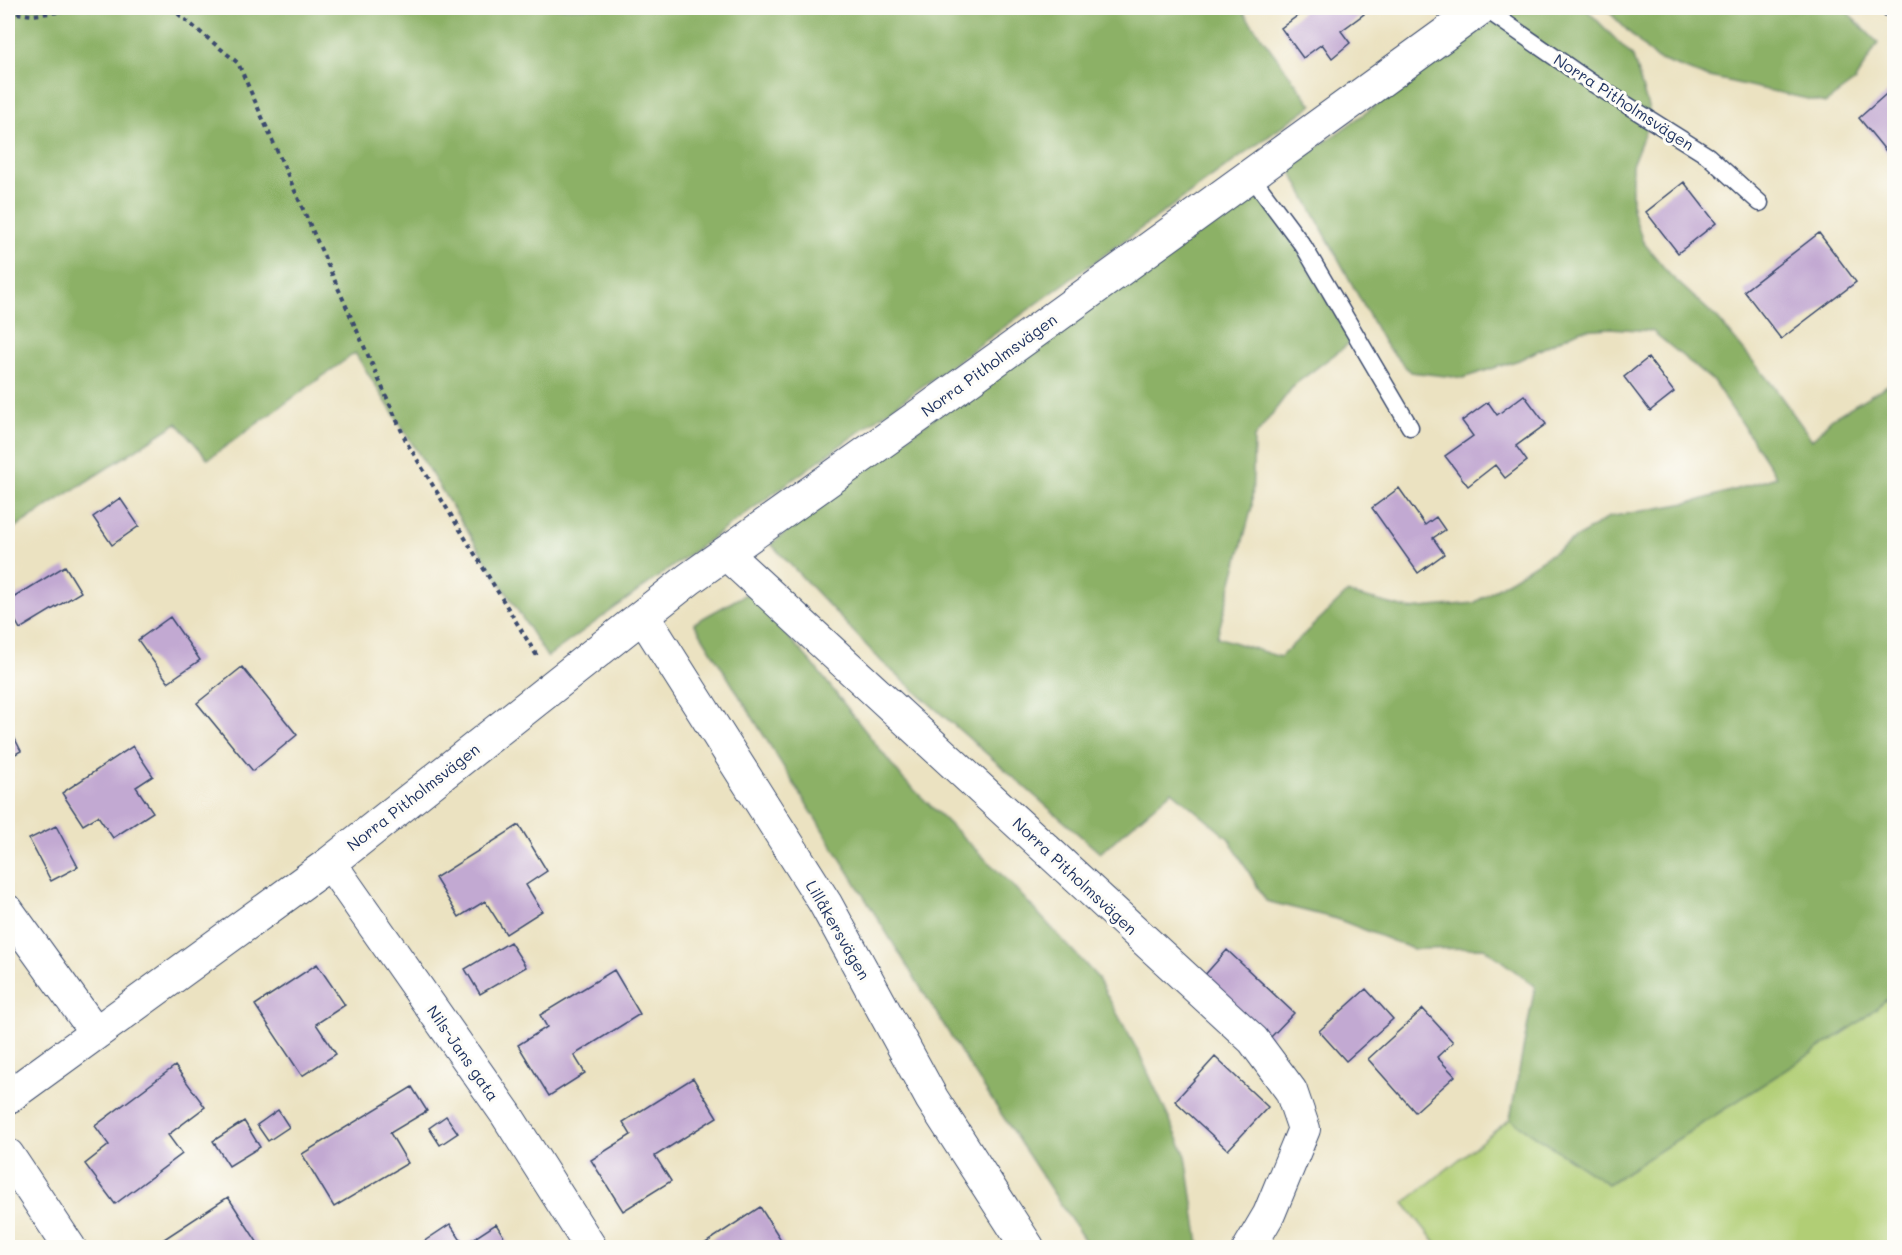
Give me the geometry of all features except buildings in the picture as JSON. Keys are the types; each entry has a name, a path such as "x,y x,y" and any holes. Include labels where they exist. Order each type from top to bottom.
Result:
{"street":[{"name":"Norra Pitholmsvägen","path":"8,1097 330,863 725,553 1483,8"},
{"name":"Norra Pitholmsvägen","path":"725,553 1253,1040 1291,1091 1304,1129 1269,1214 1249,1248"},
{"name":"Lillåkersvägen","path":"643,616 825,903 932,1099 1028,1248"},
{"name":"Nils-Jans gata","path":"330,863 506,1114 591,1248"},
{"path":"8,911 96,1033"},
{"path":"8,1155 70,1248"}],"lane":[{"name":"Norra Pitholmsvägen","path":"1483,8 1592,84 1708,156 1760,203"},
{"path":"1889,8 1894,11"},
{"path":"1251,176 1304,247 1410,427"}],"path":[{"path":"8,12 32,15 99,8"},
{"path":"171,8 238,63 407,443 555,685"}],"green space":[{"path":"8,8 1240,8 1312,105 547,657 355,353 208,459 177,423 8,532"},
{"path":"1511,8 1585,8 1633,57 1651,117 1632,165 1632,209 1643,242 1670,275 1719,320 1774,387 1812,440 1831,419 1894,381 1894,993 1857,1024 1608,1184 1510,1119 1535,986 1484,948 1413,949 1337,919 1266,901 1229,839 1172,791 1100,853 882,662 771,544 917,430 1260,184 1351,342 1294,385 1254,438 1252,507 1217,637 1280,657 1347,593 1410,609 1474,603 1609,517 1697,501 1777,477 1714,382 1652,331 1610,328 1580,330 1519,360 1463,378 1410,372 1384,343 1289,168"},
{"path":"1605,8 1843,8 1878,43 1855,81 1825,103 1701,75 1655,58"},
{"path":"748,593 812,663 903,779 1011,884 1097,977 1140,1055 1186,1156 1199,1244 1196,1247 1089,1247 965,1059 694,623"},
{"path":"1894,993 1894,1247 1439,1247 1404,1203 1510,1119 1608,1184 1857,1024"}]}
